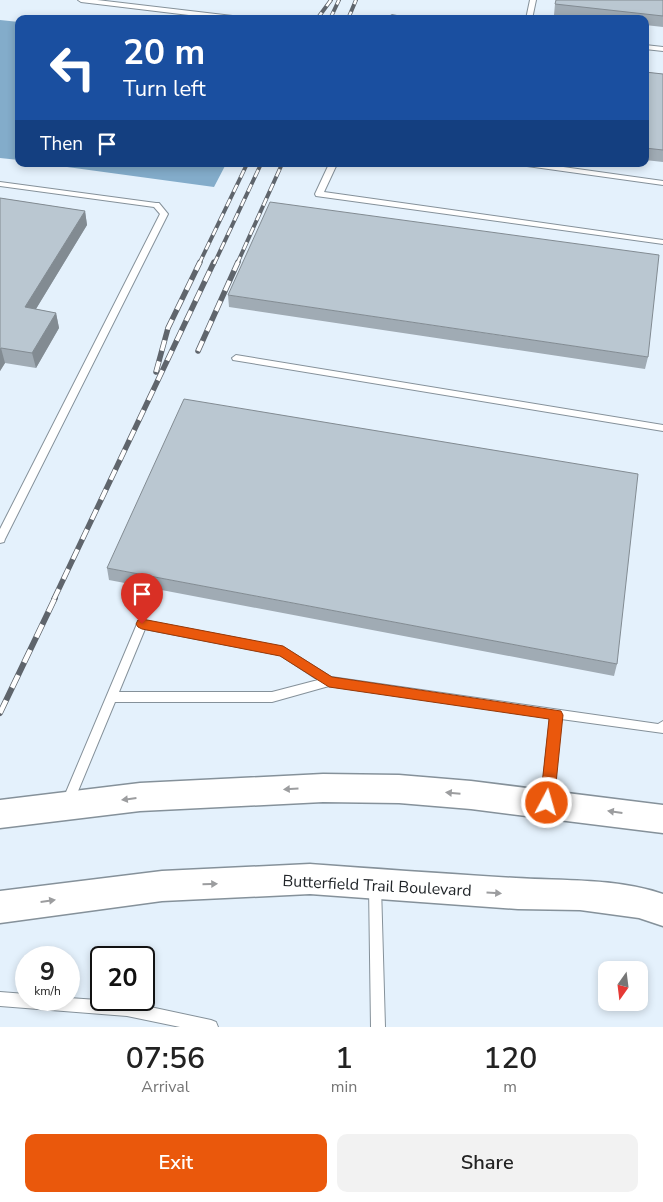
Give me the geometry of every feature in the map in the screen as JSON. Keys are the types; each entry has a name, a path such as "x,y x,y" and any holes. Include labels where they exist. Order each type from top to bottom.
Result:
{"street":[{"path":"0,814 140,797 323,788 400,789 547,803 663,819"},
{"name":"Butterfield Trail Boulevard","path":"0,907 162,886 310,879 518,894 580,895 639,902 663,910"}],"lane":[{"path":"80,0 206,15"},
{"path":"530,15 533,0"},
{"path":"649,47 663,49"},
{"path":"332,167 319,194 663,242"},
{"path":"548,167 663,183"},
{"path":"0,184 156,205 164,214 0,539"},
{"path":"236,358 663,428"},
{"path":"66,806 142,624 283,651 329,681"},
{"path":"111,697 272,697 329,681 556,715 661,729 663,726"},
{"path":"547,803 556,715"},
{"path":"375,884 378,1027"},
{"path":"0,999 127,1009 211,1027"}],"water":[{"path":"0,20 15,22 15,160 0,158"},
{"path":"67,167 224,167 214,187"}],"building":[{"path":"556,0 663,0 663,16 555,4"},
{"path":"649,72 663,74 663,150 649,148"},
{"path":"0,198 85,211 25,307 56,313 32,353 1,348 0,350"},
{"path":"270,202 659,255 648,357 228,295"},
{"path":"184,399 638,474 617,664 107,568"}],"railway":[{"path":"320,15 331,0"},
{"path":"332,15 339,0"},
{"path":"350,15 356,0"},
{"path":"199,264 246,167"},
{"path":"214,264 260,167"},
{"path":"237,264 281,167"},
{"path":"156,372 168,328 200,262"},
{"path":"54,599 214,262"},
{"path":"198,351 238,262"},
{"path":"0,713 55,598"}],"route":[{"path":"142,624 283,651 329,681 556,715 547,803"}]}
